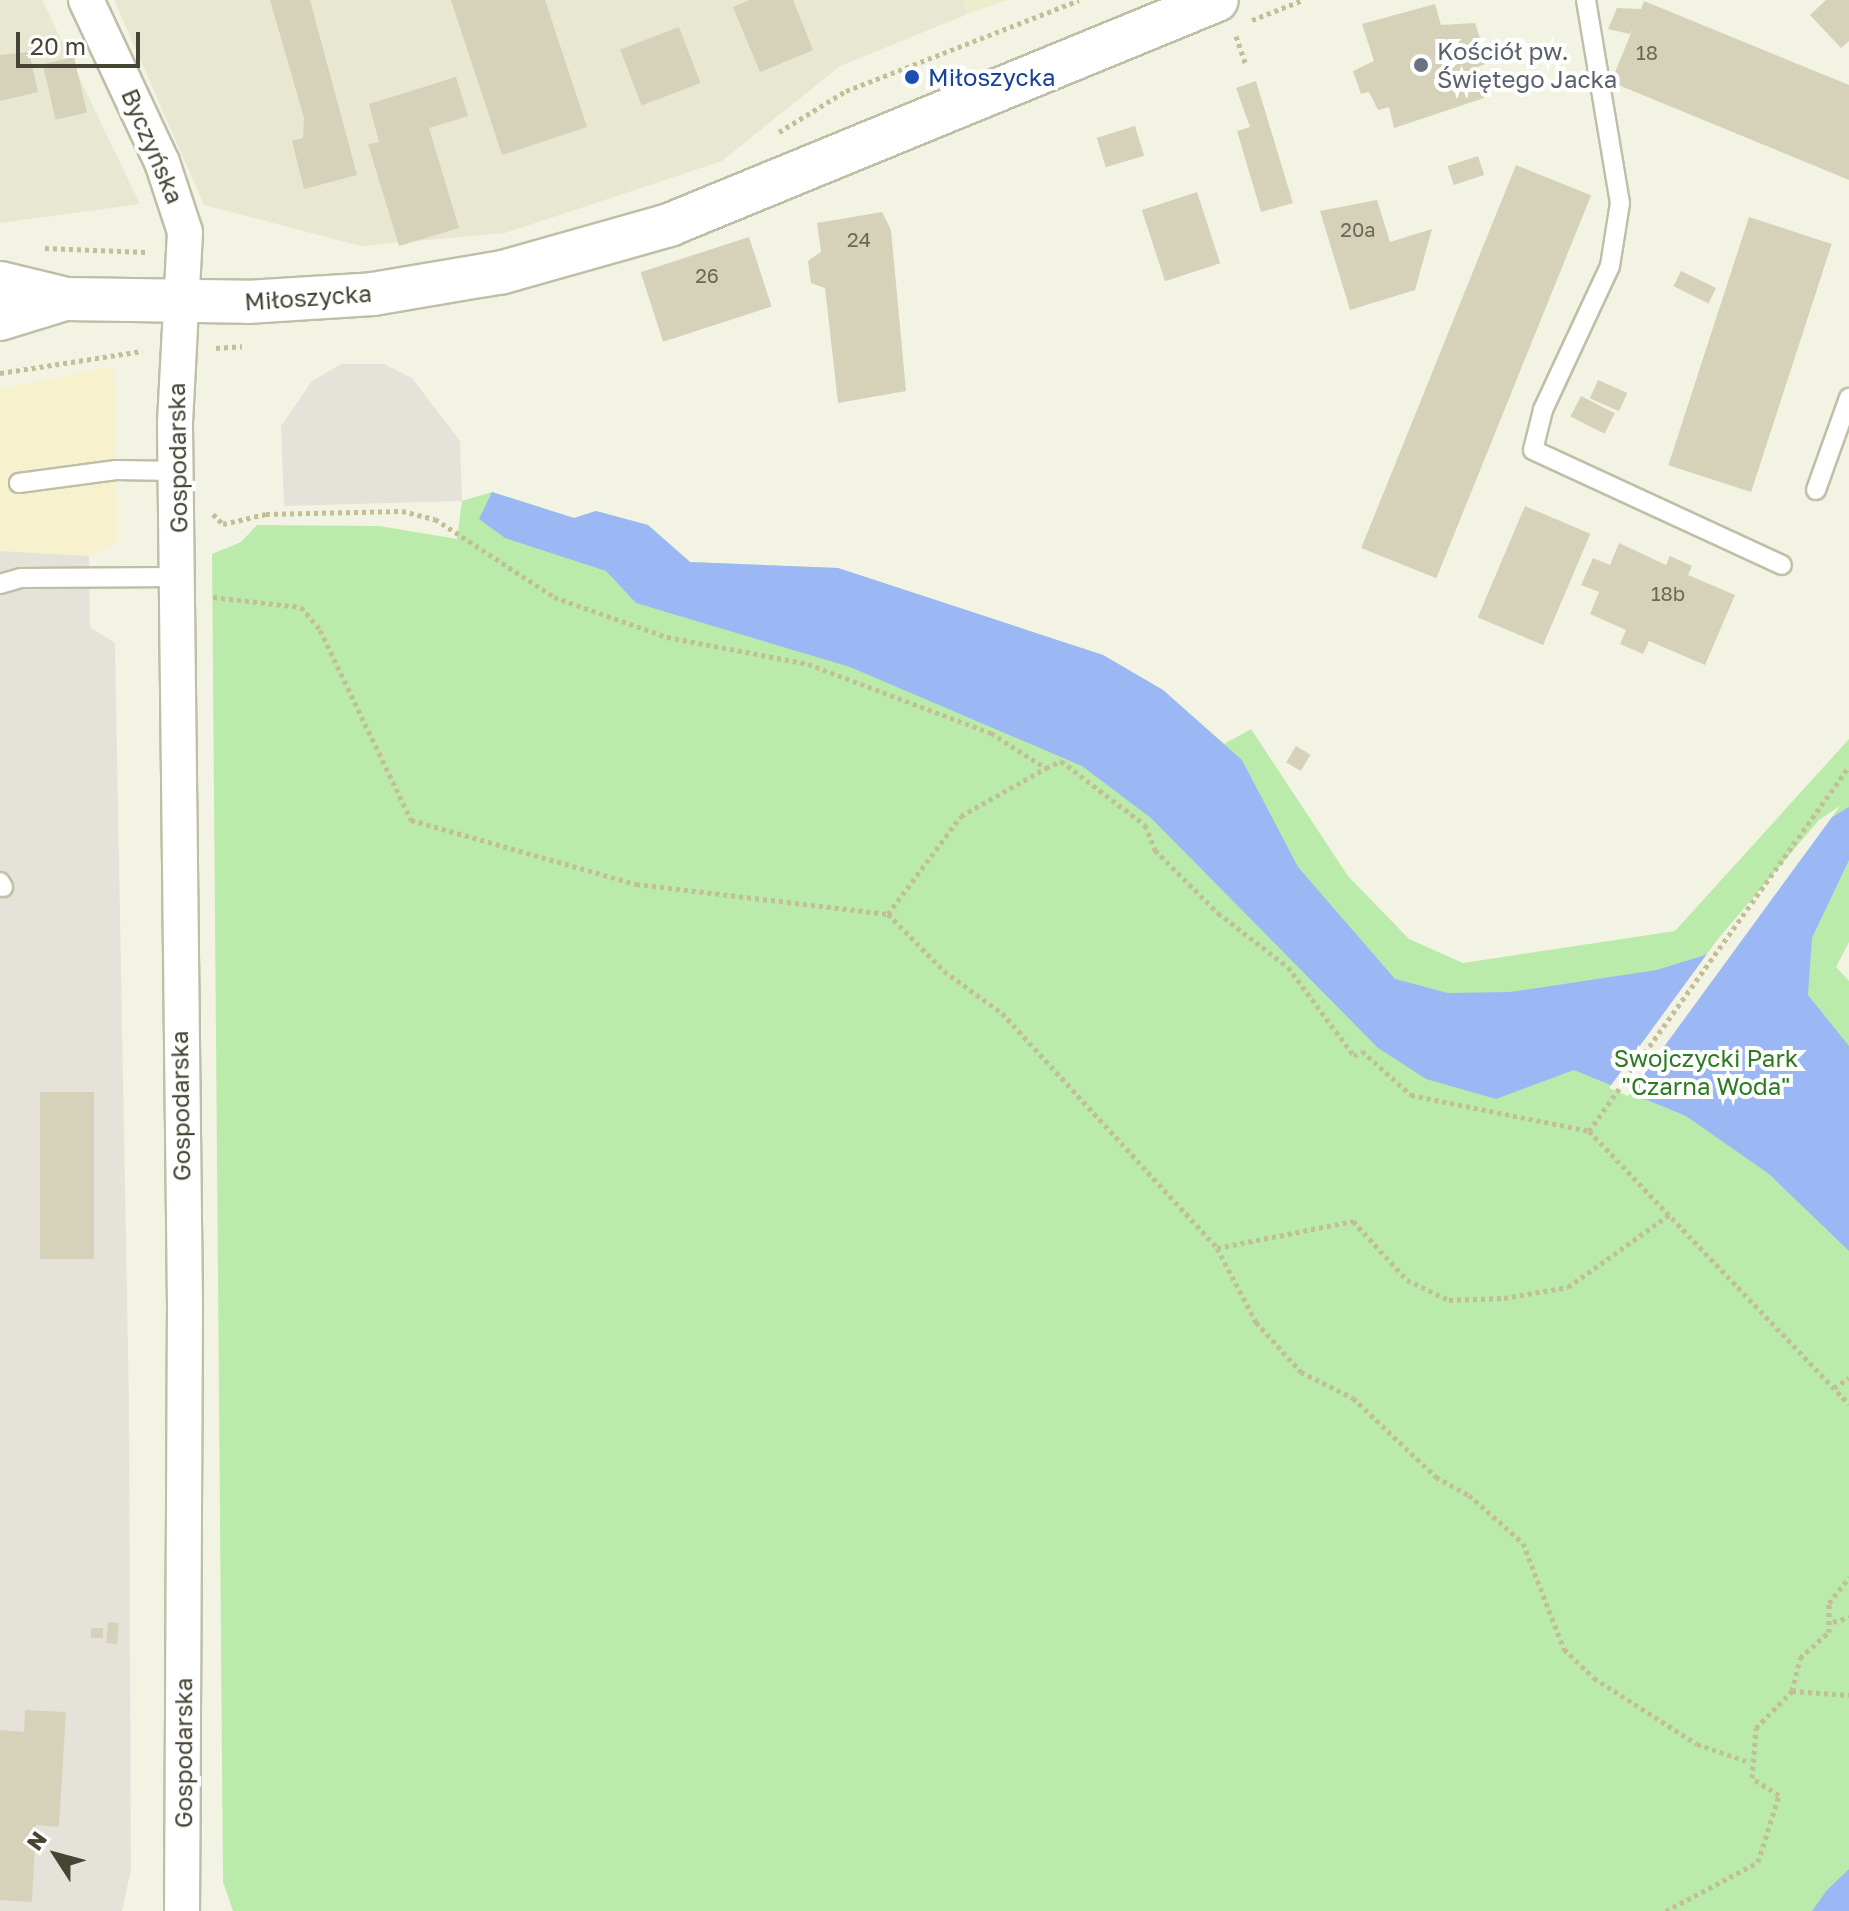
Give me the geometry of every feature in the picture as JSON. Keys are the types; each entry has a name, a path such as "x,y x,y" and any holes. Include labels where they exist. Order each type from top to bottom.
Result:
{"street":[{"name":"Byczyńska","path":"86,0 183,215 181,300"},
{"name":"Miłoszycka","path":"0,283 66,299 181,300 373,294 588,250 669,225 1217,0"},
{"name":"Miłoszycka","path":"0,319 66,299"},
{"name":"Gospodarska","path":"181,300 177,471 190,587 182,1911"}],"lane":[{"path":"1586,0 1620,203 1610,266 1543,410 1533,450 1782,565"},
{"path":"1816,490 1849,398"},
{"path":"19,483 116,470 177,471"},
{"path":"0,584 21,578 190,587"}],"path":[{"path":"774,135 846,91 1079,0"},
{"path":"1237,38 1246,65"},
{"path":"28,248 133,251"},
{"path":"0,373 127,351"},
{"path":"213,514 223,524 266,514 402,511 461,534 554,597 667,637 808,664 991,733 1046,768"},
{"path":"190,587 274,599 301,607 320,630 411,820 636,884 888,914 944,971 1002,1013 1217,1248 1256,1322 1301,1372 1353,1398 1436,1477 1469,1495 1523,1543 1564,1649 1594,1678 1697,1744 1749,1762"},
{"path":"888,914 961,816 1061,761 1145,825 1155,850 1186,882 1288,967 1354,1056 1362,1051 1411,1095 1574,1125 1589,1131 1849,1404"},
{"path":"1589,1131 1834,797 1849,767"},
{"path":"1217,1248 1353,1221 1407,1280 1449,1300 1504,1298 1568,1287 1669,1215"},
{"path":"1834,1388 1849,1378"},
{"path":"1833,1622 1829,1603 1849,1577"},
{"path":"1666,1911 1758,1862 1779,1795 1752,1778 1749,1762 1756,1728 1792,1691 1800,1658 1833,1622 1849,1617"},
{"path":"1792,1691 1849,1695"}],"shaded area":[{"path":"0,0 42,0 140,204 0,223"},
{"path":"114,0 963,0 968,14 840,66 722,161 505,233 361,246 204,205"},
{"path":"963,0 1008,0 968,14"},
{"path":"341,364 384,364 412,378 460,441 462,501 284,506 281,426 312,381"},
{"path":"114,366 118,543 89,556 0,551 0,389"},
{"path":"0,551 89,556 90,627 115,643 129,1404 131,1870 122,1911 0,1911"}],"green space":[{"name":"Swojczycki Park \"Czarna Woda\"","path":"492,492 574,518 596,511 648,525 690,562 838,568 1103,655 1163,690 1224,744 1251,729 1348,876 1409,939 1463,963 1675,931 1849,739 1849,942 1836,967 1849,981 1849,1911 233,1911 223,1882 212,554 241,542 257,525 379,526 457,539 462,501"}],"water":[{"path":"492,492 574,518 596,511 648,525 690,562 838,568 1103,655 1163,690 1242,760 1298,867 1395,979 1448,993 1510,992 1657,970 1708,954 1765,899 1822,823 1849,807 1849,860 1812,938 1808,995 1849,1046 1849,1251 1769,1174 1686,1116 1574,1070 1496,1099 1426,1079 1378,1048 1151,818 1082,766 850,667 636,603 606,571 505,538 479,519"},
{"path":"1849,1869 1849,1911 1812,1911 1827,1890"}],"pier":[{"path":"1840,806 1628,1096 1609,1088 1718,939 1819,820"}],"building":[{"path":"270,0 310,0 357,175 304,189 292,141 303,138 304,118"},
{"path":"451,0 545,0 587,127 502,155"},
{"path":"749,0 793,0 813,50 760,72 733,7"},
{"path":"1826,0 1849,0 1849,41 1841,48 1810,15"},
{"path":"1644,1 1849,85 1849,180 1611,82 1634,26 1630,34 1608,29 1617,8 1641,9"},
{"name":"Kościół pw. Świętego Jacka","path":"1435,4 1441,25 1475,23 1488,63 1475,68 1484,98 1394,128 1389,107 1378,110 1369,92 1361,94 1353,71 1374,61 1362,24"},
{"path":"679,27 701,83 642,106 620,50"},
{"path":"29,52 38,92 0,101 0,55"},
{"path":"74,57 87,113 56,120 43,64"},
{"path":"456,77 468,116 429,128 459,228 399,246 368,144 379,142 369,104"},
{"path":"1256,81 1293,203 1261,212 1237,131 1250,127 1236,88"},
{"path":"1135,126 1144,156 1106,167 1097,138"},
{"path":"1478,156 1484,175 1454,185 1448,166"},
{"path":"1516,165 1591,195 1436,578 1361,548"},
{"path":"1197,192 1220,263 1165,281 1142,210"},
{"path":"1377,200 1390,242 1432,229 1415,290 1350,310 1320,211"},
{"path":"882,212 891,230 906,391 838,403 825,288 811,283 808,261 821,252 817,223"},
{"path":"1749,217 1832,244 1751,492 1668,465"},
{"path":"749,237 772,306 663,342 641,272"},
{"path":"1681,271 1716,288 1709,303 1674,286"},
{"path":"1598,380 1627,393 1619,411 1590,398"},
{"path":"1581,396 1615,413 1604,434 1571,416"},
{"path":"1525,506 1590,534 1543,645 1478,617"},
{"path":"1619,543 1666,565 1670,556 1692,566 1688,575 1735,595 1705,665 1649,641 1643,654 1620,644 1626,630 1590,614 1599,592 1581,585 1593,558 1610,565"},
{"path":"1296,746 1311,755 1301,771 1286,762"},
{"path":"40,1092 94,1092 94,1259 40,1259"},
{"path":"108,1622 119,1623 117,1644 106,1643"},
{"path":"91,1628 103,1628 103,1638 91,1638"},
{"path":"25,1710 66,1712 59,1827 36,1825 32,1902 0,1900 0,1730 24,1732"}],"place":[{"name":"Kościół pw. Świętego Jacka","path":"1421,65"},
{"name":"Miłoszycka","path":"912,77"}]}
